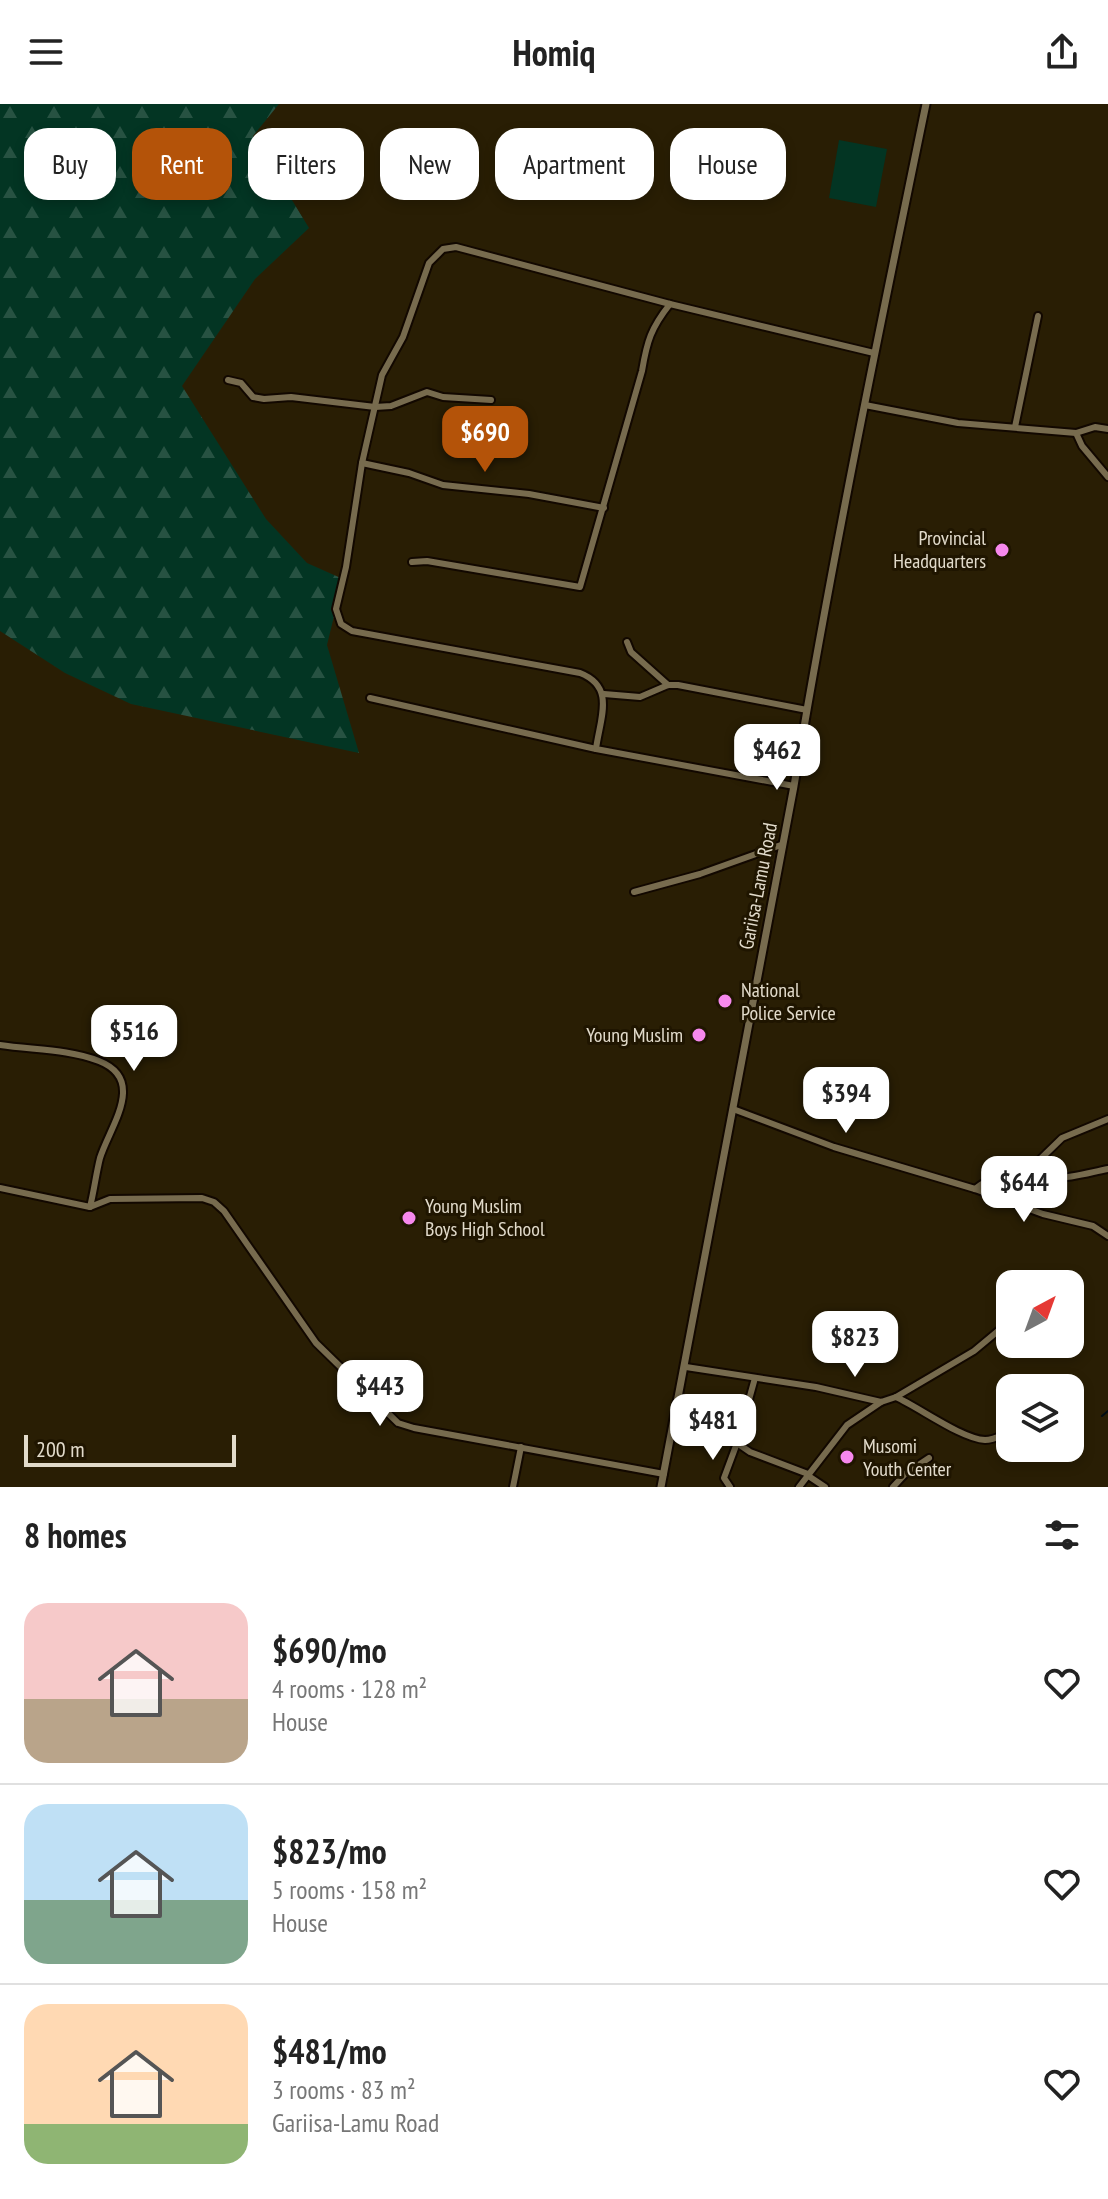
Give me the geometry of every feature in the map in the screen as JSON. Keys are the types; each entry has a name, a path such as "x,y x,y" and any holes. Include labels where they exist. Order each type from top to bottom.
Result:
{"street":[{"name":"Gariisa-Lamu Road","path":"661,1487 686,1367 874,353 926,104"},
{"path":"596,749 604,694 593,678 566,668 352,631 341,624 336,609 346,567 362,463 382,375 403,337 429,263 443,249 456,247 670,304 874,353"},
{"path":"412,562 427,561 580,587 642,371 647,339 654,323 670,304"},
{"path":"1015,427 1038,316"},
{"path":"228,380 241,383 253,397 264,399 291,397 375,407 391,406 427,392 443,397 491,400"},
{"path":"865,405 958,423 1076,433 1095,427 1108,429"},
{"path":"1076,433 1082,446 1108,477"},
{"path":"362,463 409,473 443,485 529,494 604,508"},
{"path":"627,642 631,652 668,685 807,710"},
{"path":"604,694 640,697 668,685"},
{"path":"370,698 596,749 794,786"},
{"path":"634,892 700,874 781,845"},
{"path":"0,1045 94,1059 119,1075 124,1088 120,1109 100,1159 90,1207"},
{"path":"733,1109 834,1147 975,1189 1043,1214 1093,1226 1108,1236"},
{"path":"1024,1175 1062,1138 1108,1119"},
{"path":"975,1189 983,1181 1024,1175 1060,1178 1108,1169"},
{"path":"0,1188 90,1207 110,1199 202,1198 214,1202 224,1211 316,1343 394,1420 414,1428 664,1474"},
{"path":"799,1487 847,1425 881,1402 896,1397 974,1351 996,1333"},
{"path":"686,1367 816,1387 881,1402"},
{"path":"730,1487 724,1478 755,1378"},
{"path":"896,1397 960,1432 983,1440 996,1439"},
{"path":"737,1443 750,1452 808,1474 825,1487"},
{"path":"513,1487 521,1447"},
{"path":"893,1487 905,1474 929,1458"}],"green space":[{"path":"0,104 279,104 260,128 248,128 248,200 292,200 309,228 255,279 182,386 266,519 307,563 343,579 327,645 359,753 131,704 65,673 0,631"},
{"path":"839,140 887,149 876,207 829,198"}],"waterway":[{"path":"1102,1416 1108,1411"}],"place":[{"name":"Provincial Headquarters","path":"1002,550"},
{"name":"National Police Service","path":"725,1001"},
{"name":"Young Muslim","path":"699,1035"},
{"name":"Young Muslim Boys High School","path":"409,1218"},
{"name":"Musomi Youth Center","path":"847,1457"}]}
